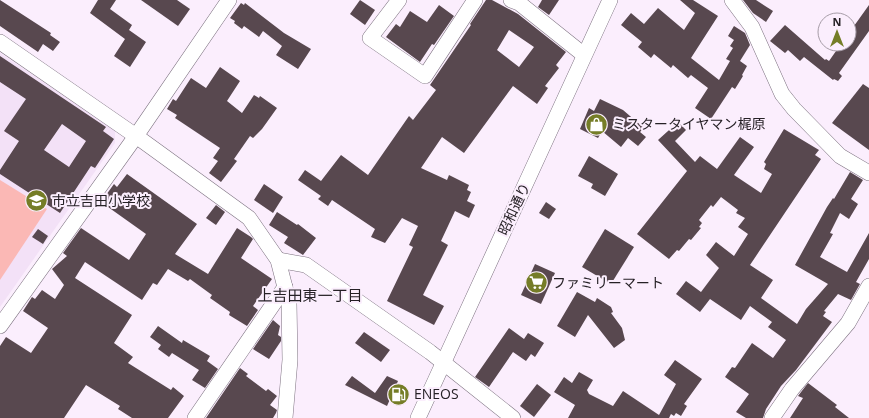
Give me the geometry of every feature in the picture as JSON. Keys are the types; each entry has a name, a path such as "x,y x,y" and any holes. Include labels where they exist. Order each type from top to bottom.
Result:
{"street":[{"path":"0,326 136,136 229,0"},
{"path":"399,0 370,38 425,76 475,0"},
{"path":"511,0 519,3 584,55"},
{"name":"昭和通り","path":"418,418 610,0"},
{"path":"732,0 752,27 782,94 794,109 840,156 869,173"},
{"path":"0,42 136,136 249,218 278,260 290,302 290,333 285,418"},
{"path":"278,260 306,265 443,363 513,418"},
{"path":"772,418 792,389 848,323 869,286"},
{"path":"195,418 285,287"}],"shaded area":[{"name":"市立吉田小学校","path":"0,53 115,130 115,143 0,307"},
{"path":"0,180 47,209 0,280"}],"building":[{"path":"0,0 51,33 50,35 60,42 53,51 43,44 38,52 0,26"},
{"path":"98,0 116,0 110,9 132,25 129,30 146,42 130,67 114,56 125,39 90,13"},
{"path":"141,0 177,0 190,9 178,26"},
{"path":"360,0 375,10 365,25 350,14"},
{"path":"486,0 492,0 518,14 566,52 556,65 559,68 545,86 548,88 537,104 513,86 464,153 442,137 421,168 447,180 449,175 469,185 467,190 471,192 467,201 475,205 469,218 455,211 441,241 448,245 423,295 444,306 434,325 387,301 413,247 409,245 418,226 402,218 385,243 371,237 375,229 332,200 328,206 318,199 321,196 298,180 305,170 321,181 341,155 368,175 409,116 413,120 436,90 430,85 471,25 470,24","holes":["509,30 534,47 519,67 497,50"]},
{"path":"542,0 559,0 549,15 538,7"},
{"path":"680,0 693,0 718,16 691,58 719,80 730,61 726,59 733,48 730,46 734,40 728,36 734,26 745,33 750,45 740,61 747,66 742,75 743,76 735,89 732,87 711,119 695,108 708,88 691,75 688,78 673,65 671,68 654,54 651,58 638,47 642,42 621,25 631,13 644,24 658,8 684,30 695,13"},
{"path":"743,0 756,0 773,11 766,22 753,13"},
{"path":"241,3 244,5 245,3 284,33 311,49 298,69 276,55 282,46 263,31 259,37 244,26 242,29 234,23 235,21 230,18"},
{"path":"439,5 454,16 420,62 386,37 396,24 400,27 410,11 427,22"},
{"path":"869,5 869,31 857,48 857,22"},
{"path":"785,25 825,60 826,59 829,61 835,52 854,52 839,73 842,76 838,81 833,80 804,57 800,61 788,50 785,53 770,41"},
{"path":"0,56 106,127 103,131 114,139 95,168 91,166 60,213 0,174 0,170 19,141 4,131 26,99 0,82","holes":["62,124 86,141 69,167 44,150"]},
{"path":"220,67 240,81 227,101 242,113 254,95 259,98 260,96 277,108 262,129 253,138 250,136 234,159 237,161 221,182 209,173 218,161 213,158 220,148 175,118 177,115 167,109 173,99 176,101 191,78 206,88"},
{"path":"863,84 869,88 869,150 832,123"},
{"path":"600,99 623,110 644,128 640,132 646,137 638,146 628,138 621,147 602,131 598,138 580,129 589,108 594,111"},
{"path":"678,122 686,130 675,141 695,162 700,156 717,169 740,137 754,147 734,175 761,193 772,174 764,169 766,164 764,162 784,129 819,150 815,155 821,159 750,265 773,280 761,298 797,324 806,309 828,284 795,265 827,207 833,198 834,199 850,172 863,180 851,199 858,204 849,219 840,213 830,233 833,234 820,257 847,272 869,233 869,259 856,282 860,284 851,300 838,294 824,311 826,312 823,316 832,322 796,370 781,386 766,409 763,418 746,418 736,412 749,394 725,377 732,367 735,368 752,343 773,358 786,340 768,327 772,322 750,306 741,320 710,299 700,312 676,294 686,281 701,292 719,268 706,255 716,242 734,256 748,234 738,227 745,218 736,213 738,210 721,197 713,207 711,205 699,220 702,223 699,227 701,228 691,240 689,239 679,251 677,250 669,259 637,234 687,171 658,140"},
{"path":"589,156 618,174 605,196 591,188 593,184 578,176"},
{"path":"127,174 197,224 175,254 208,274 237,228 253,239 241,258 272,279 253,306 258,310 247,326 229,315 230,312 210,298 212,295 190,279 188,281 168,269 157,285 153,283 142,300 85,262 75,278 132,315 114,343 133,357 128,363 171,390 173,387 184,396 168,418 132,418 118,409 120,406 86,385 64,418 0,418 0,346 6,337 31,353 48,328 23,311 32,297 35,299 42,290 55,299 64,285 52,269 67,256 63,253 81,228 129,260 146,234 101,202 114,184 117,187"},
{"path":"264,184 283,197 273,213 254,200"},
{"path":"546,202 556,209 549,219 539,213"},
{"path":"216,205 225,212 216,225 206,218"},
{"path":"277,212 297,225 298,224 316,238 303,255 284,243 288,237 269,225"},
{"path":"38,229 48,236 43,244 32,237"},
{"path":"605,229 634,247 611,284 582,267"},
{"path":"535,264 555,273 541,304 521,295"},
{"path":"577,292 595,302 597,298 611,307 613,312 611,313 622,328 625,340 614,348 588,315 575,337 557,326"},
{"path":"273,320 280,326 278,335 281,337 281,341 269,359 253,349"},
{"path":"158,326 182,343 183,340 210,356 207,361 218,369 205,388 192,380 199,370 172,353 169,357 158,349 161,345 150,337"},
{"path":"509,328 524,339 528,333 544,343 535,357 531,354 526,361 513,352 489,387 475,377"},
{"path":"364,332 390,350 381,362 355,343"},
{"path":"675,360 702,379 684,404 687,406 681,416 676,413 674,416 671,414 669,418 568,418 575,405 554,392 564,377 572,383 579,372 593,380 587,390 589,394 613,406 623,391 659,415 676,384 664,375"},
{"path":"240,368 248,374 246,376 266,391 268,389 277,396 270,405 277,410 273,418 206,418"},
{"path":"352,376 375,393 387,376 398,381 387,406 345,385"},
{"path":"808,383 837,405 835,407 849,418 790,418 803,398 798,396"},
{"path":"537,384 551,395 534,417 520,406"}],"place":[{"name":"ミスタータイヤマン梶原","path":"596,124"},
{"name":"市立吉田小学校","path":"37,201"},
{"name":"ファミリーマート","path":"536,283"},
{"name":"ENEOS","path":"398,394"}],"district":[{"name":"上吉田東一丁目","path":"310,296"}]}
